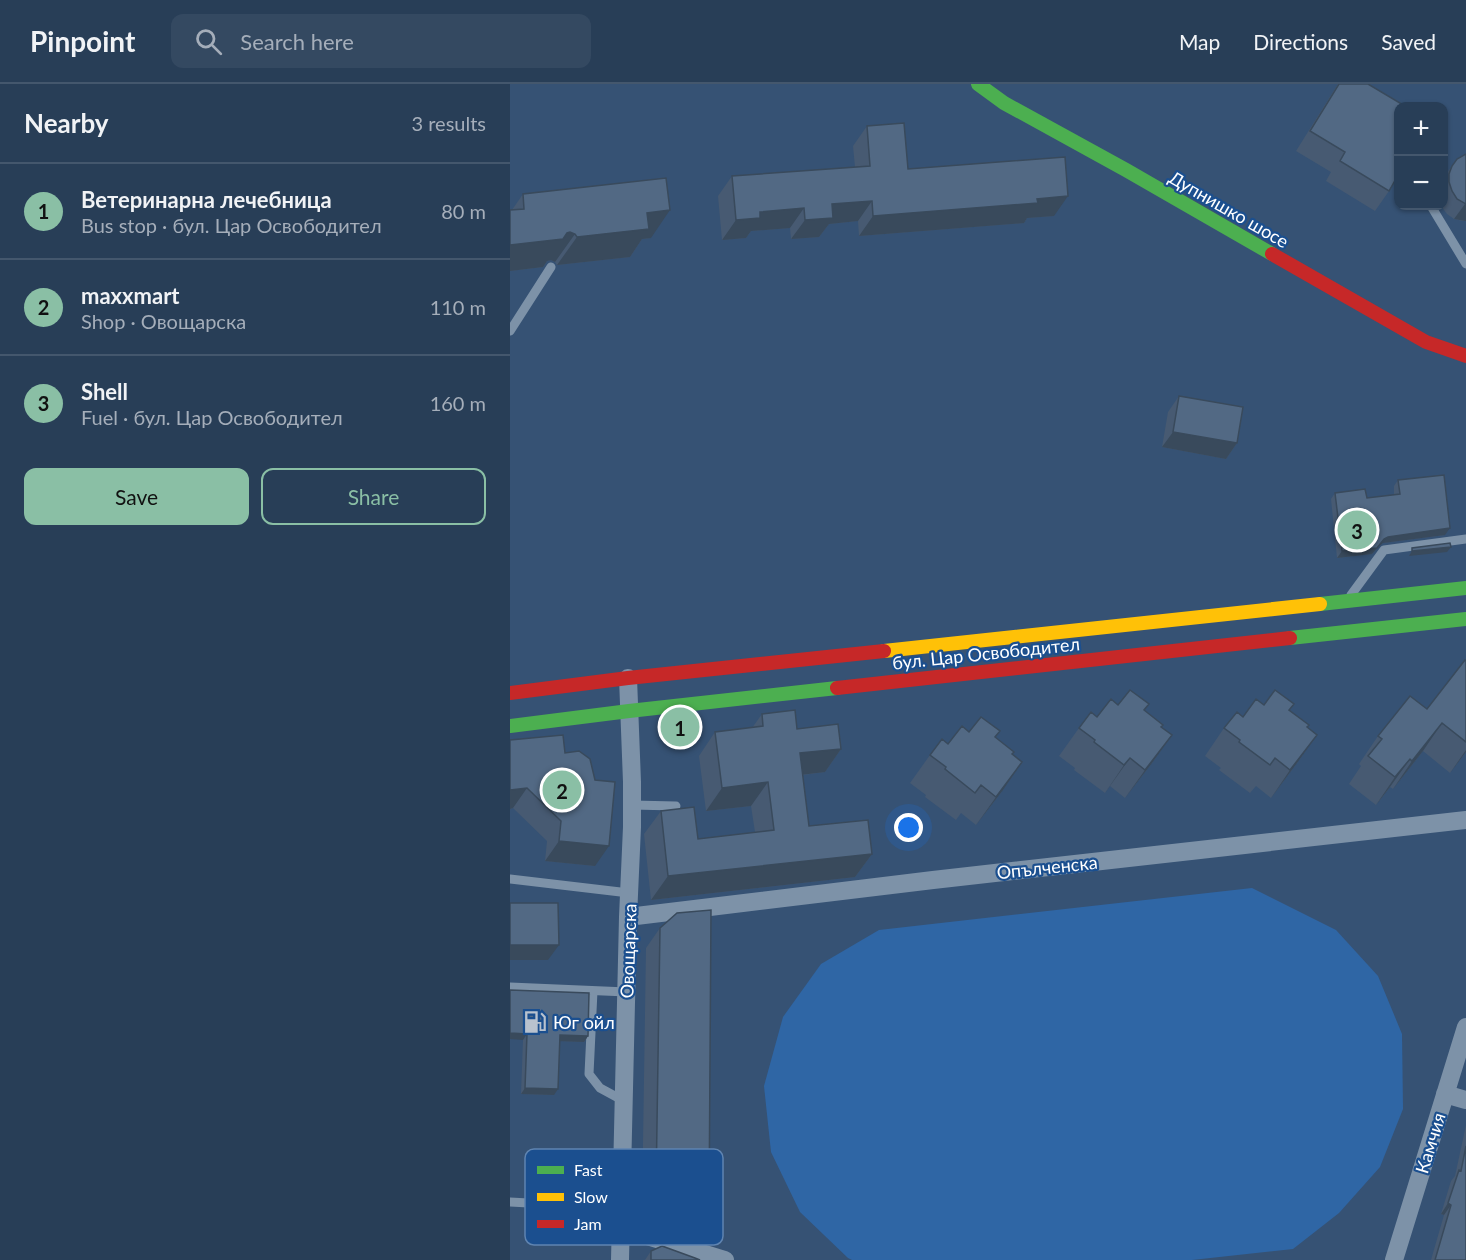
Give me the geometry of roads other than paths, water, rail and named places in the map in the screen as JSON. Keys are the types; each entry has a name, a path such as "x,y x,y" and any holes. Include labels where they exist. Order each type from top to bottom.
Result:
{"main road":[{"name":"Дупнишко шосе","path":"978,84 1004,103 1426,342 1466,356"},
{"name":"бул. Цар Освободител","path":"510,693 628,678 1466,588"},
{"name":"бул. Цар Освободител","path":"510,726 1466,618"}],"street":[{"name":"Овощарска","path":"623,1149 632,805 628,678"},
{"name":"Опълченска","path":"628,917 1466,820"},
{"name":"Камчия","path":"1394,1260 1466,1027"},
{"path":"1445,1094 1466,1100"},
{"name":"Овощарска","path":"620,1245 620,1260"},
{"path":"676,1245 725,1260"}],"lane":[{"path":"1433,210 1466,264"},
{"path":"510,331 551,267"},
{"path":"1347,601 1384,550 1466,539"},
{"path":"632,805 676,806"},
{"path":"510,879 630,893"},
{"path":"510,987 627,992"},
{"path":"593,991 589,1074 600,1088 624,1101"},
{"path":"510,1202 525,1203"}],"place":[{"name":"Shell","path":"1357,530"},
{"name":"Ветеринарна лечебница","path":"680,727"},
{"name":"maxxmart","path":"562,790"},
{"name":"Юг ойл","path":"535,1022"}]}
